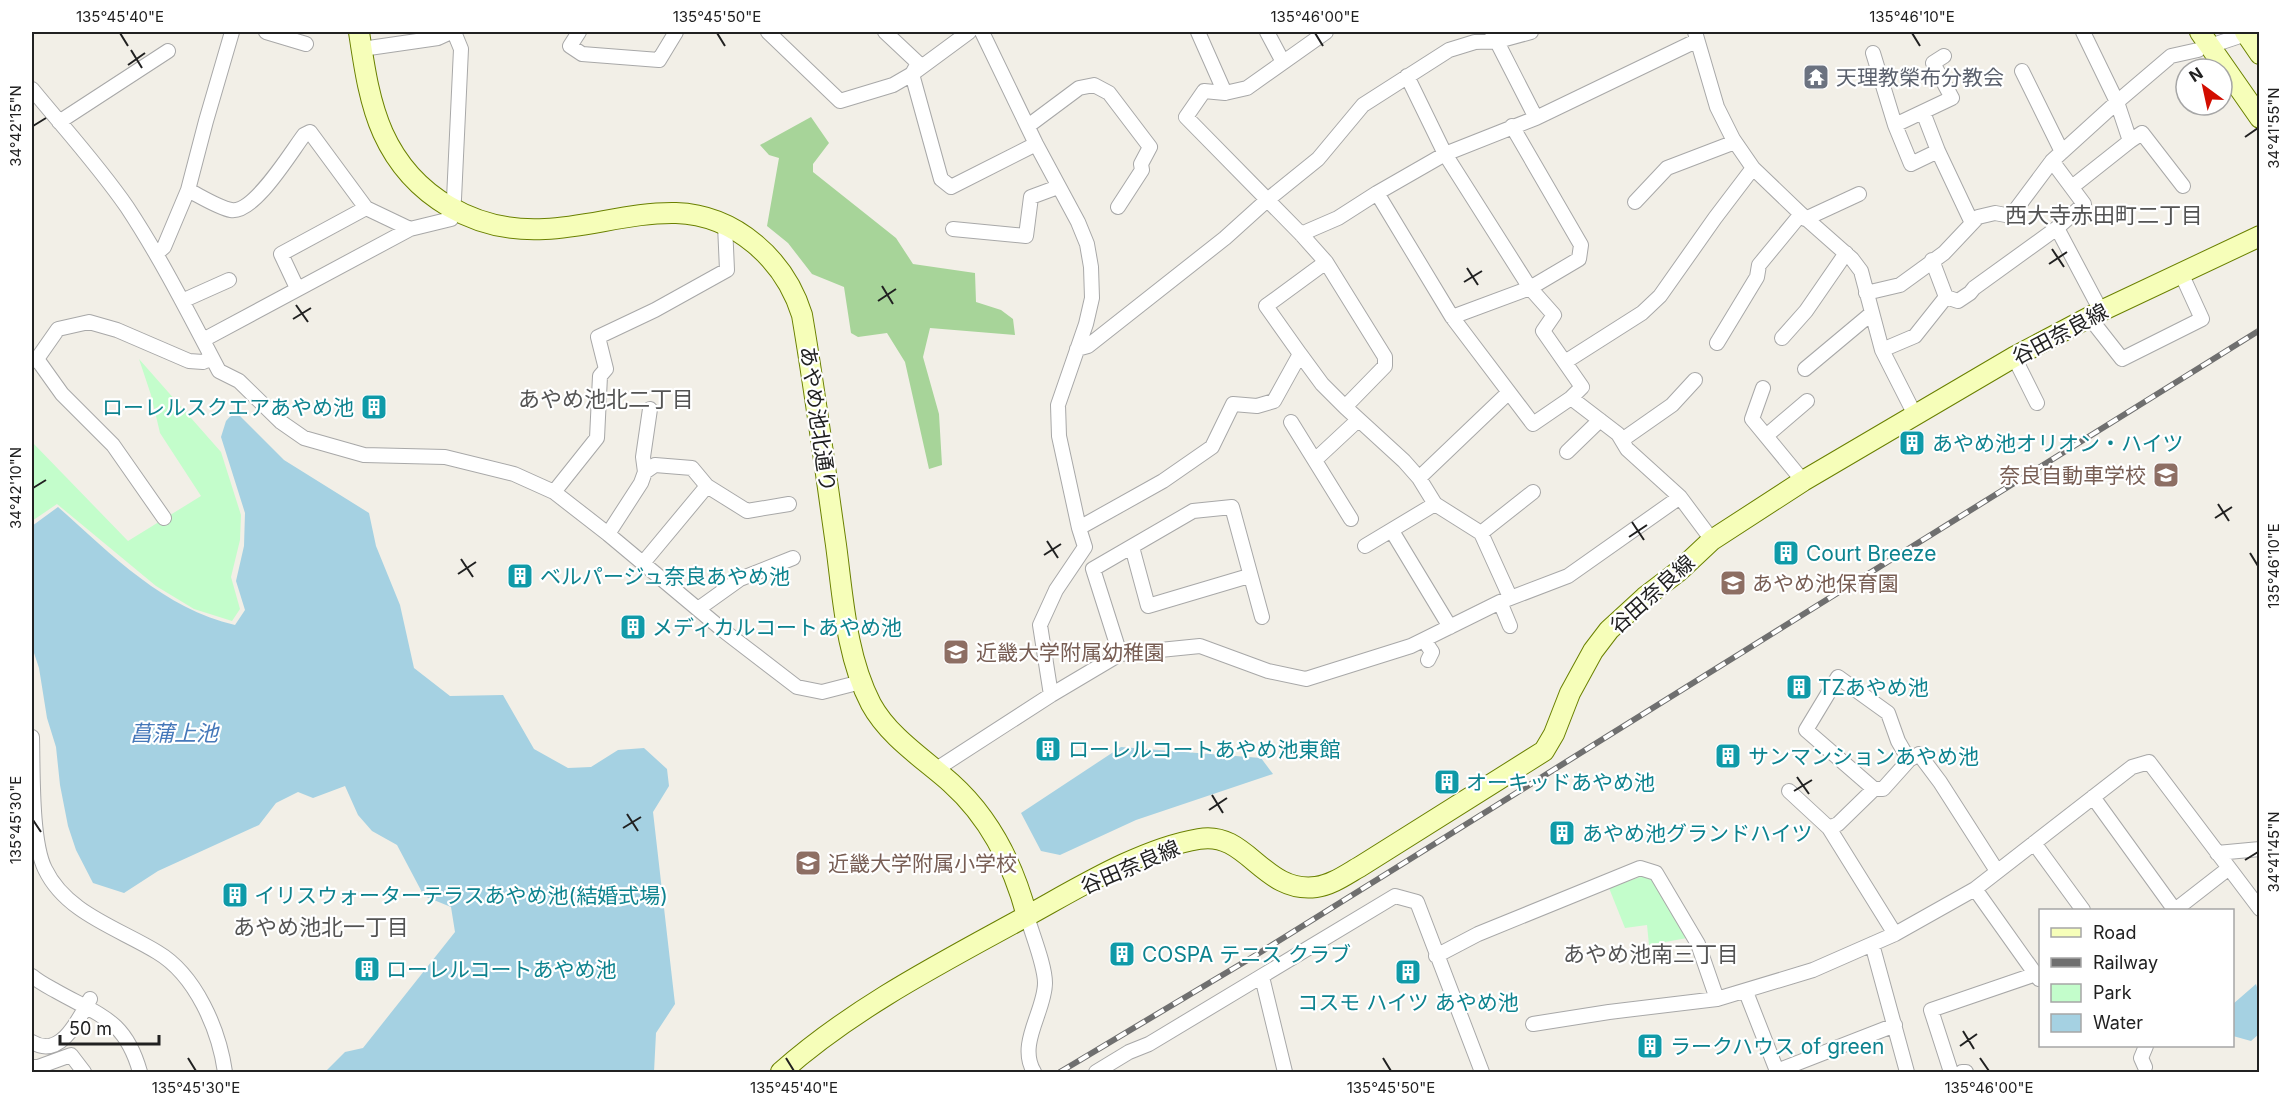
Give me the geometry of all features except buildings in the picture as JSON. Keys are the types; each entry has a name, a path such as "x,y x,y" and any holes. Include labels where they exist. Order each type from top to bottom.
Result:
{"street":[{"path":"156,254 164,247 188,190 232,32"},
{"path":"266,32 306,44"},
{"path":"203,340 410,229 451,219 461,49 452,32 438,38 360,40"},
{"path":"579,32 570,46 582,54 659,60 676,32"},
{"path":"768,32 840,101 893,85 912,74 969,32"},
{"path":"885,32 918,63 912,74 941,179 951,187 1036,144"},
{"path":"982,32 1036,144 1078,222 1087,244 1091,267 1092,298 1058,405 1059,436 1085,547 1056,590 1040,625 1051,695"},
{"path":"1198,32 1225,93"},
{"path":"1267,32 1283,62"},
{"path":"1326,32 1247,88 1225,93 1204,91 1186,117 1326,262 1386,357 1385,366 1345,407"},
{"path":"1077,350 1088,346 1225,238 1318,159 1363,105 1449,50 1495,36 1531,32"},
{"path":"2083,32 2117,102 2130,141"},
{"path":"2216,44 2242,34 2259,54"},
{"path":"1495,36 1536,118"},
{"path":"1301,234 1338,218 1445,154 1536,118 1696,36 1716,107 1735,142 1753,168 1846,254 1861,271 1882,350 1915,415"},
{"name":"あやめ池北通り","path":"360,40 373,105 382,132 393,152 421,188 452,209 474,219 512,229 548,229 646,215 676,213 701,216 725,225 756,243 789,282 797,297 802,315 846,618 861,682 872,705 895,735 953,784 976,810 992,833 1020,887 1045,983 1029,1043 1029,1060 1033,1070"},
{"path":"1866,293 1900,285 1944,253 1978,217 1995,213 2011,216 2057,157 2171,56 2199,41 2259,118"},
{"path":"59,122 168,51"},
{"path":"1873,53 1895,125 1911,164 1938,151"},
{"path":"1895,125 1952,98 1933,63 1944,56"},
{"path":"1946,297 1958,301 2057,228 2084,204 2072,188 2057,157 2022,71"},
{"path":"1377,193 1452,317 1533,424 1571,398 1582,387 1543,331 1554,315 1530,288 1445,154 1407,75"},
{"path":"1028,126 1079,88 1094,85 1109,93 1150,147 1141,164 1142,170 1118,207"},
{"path":"32,89 99,169 156,254 219,371 239,381 281,422 304,438 364,455 445,457 514,474 554,492 608,534 723,631 798,687 822,692 861,682"},
{"path":"1923,112 1938,151 1972,223"},
{"path":"1452,317 1530,288 1579,259 1581,245 1512,126"},
{"path":"188,190 231,210 241,209 261,193 304,135 310,132 366,208 410,229"},
{"path":"2072,188 2142,133 2183,186"},
{"path":"1635,202 1667,168 1735,142"},
{"path":"1565,362 1642,313 1660,296 1753,168"},
{"path":"953,229 1026,236 1031,197 1058,187"},
{"path":"1717,343 1757,277 1759,265 1803,216 1859,194"},
{"path":"297,288 281,254 366,208"},
{"path":"554,492 597,438 600,376 606,369 598,337 655,310 727,270 725,225"},
{"path":"2057,228 2095,314 2122,359 2202,319 2181,273"},
{"name":"谷田奈良線","path":"781,1072 823,1037 903,985 1027,916 1145,856 1200,839 1213,838 1239,848 1268,874 1295,887 1317,887 1334,881 1361,866 1544,751 1554,734 1570,693 1593,651 1626,613 1679,571 1712,540 1803,481 2014,357 2095,314 2259,236"},
{"path":"1782,338 1806,311 1846,254"},
{"path":"1932,260 1946,297"},
{"path":"1326,262 1266,306 1322,384 1404,461 1419,478 1436,504 1481,533 1505,600 1510,626"},
{"path":"182,301 229,280"},
{"path":"1882,350 1915,336 1946,297"},
{"path":"1805,369 1872,313"},
{"path":"164,518 113,445 62,394 34,360 58,329 89,322 117,330 189,361 204,362 212,358"},
{"path":"1079,528 1163,481 1212,447 1233,404 1257,406 1274,401 1300,354"},
{"path":"2014,357 2037,403"},
{"path":"1622,440 1672,405 1695,380"},
{"path":"1763,388 1752,419 1803,481"},
{"path":"1419,478 1508,393"},
{"path":"1571,398 1618,434 1627,448 1680,497 1712,540"},
{"path":"1766,436 1808,401"},
{"path":"608,534 641,483 645,472 643,457 650,409"},
{"path":"1315,460 1358,420"},
{"path":"1567,452 1599,420"},
{"path":"1291,422 1351,519"},
{"path":"645,472 655,465 692,468 707,486 747,511 789,504"},
{"path":"643,563 707,486"},
{"path":"1481,533 1533,492"},
{"path":"935,770 1051,695 1120,654 1200,646 1268,671 1306,679 1411,646 1505,600 1568,576 1680,497"},
{"path":"1365,546 1436,504"},
{"path":"1120,654 1093,569 1193,511 1232,507 1262,617"},
{"path":"1392,531 1450,627"},
{"path":"1132,547 1148,606 1250,576"},
{"path":"698,609 740,579 793,558"},
{"path":"1424,640 1432,652 1428,660"},
{"path":"1909,760 1898,741 1888,714 1838,677 1806,730 1874,789 1883,789 1909,760 1919,754 1940,782 1996,871"},
{"path":"32,737 37,847 44,868 59,890 80,910 160,953 178,970 193,987 207,1014 223,1056 225,1072"},
{"path":"1533,1024 1717,999 1813,970 1895,934 1975,889 2132,767 2150,762 2259,909"},
{"path":"1829,828 1838,824 1874,789"},
{"path":"1789,791 1829,828 1895,934"},
{"path":"2093,797 2173,909"},
{"path":"2034,843 2082,909"},
{"path":"2217,853 2259,849"},
{"path":"1436,956 1478,934 1640,868 1656,873 1698,944 1717,999"},
{"path":"2175,909 2229,868"},
{"path":"1951,1072 1931,1010 2038,977 1975,889"},
{"path":"1096,1072 1129,1052 1149,1044 1395,896 1417,902 1482,1072"},
{"path":"1872,944 1907,1072"},
{"path":"32,976 88,1004 111,1021 126,1036 136,1056 140,1072"},
{"path":"1262,977 1285,1072"},
{"path":"1746,992 1777,1071 1895,1025"},
{"path":"32,1041 41,1047 53,1045 66,1037 88,1004"},
{"path":"2145,1067 2141,1058 2146,1047"},
{"path":"32,1067 71,1055 84,1072"}],"green space":[{"path":"811,117 829,143 813,164 813,172 896,238 913,264 975,273 976,302 1001,310 1013,319 1015,335 930,328 923,357 939,414 942,465 929,469 905,362 887,333 858,337 851,333 844,287 812,274 788,243 767,226 779,158 769,155 760,145"},
{"path":"139,359 221,452 241,515 240,540 231,577 240,609 232,621 194,609 156,586 57,504 32,521 32,442 128,541 201,496 160,433"},
{"path":"1643,876 1652,878 1687,938 1649,945 1647,925 1625,928 1609,888"}],"water":[{"name":"菖蒲上池","path":"235,411 284,460 369,513 376,546 400,605 414,668 450,696 503,695 534,749 568,768 591,767 618,750 644,748 667,769 669,786 653,812 675,1004 656,1033 654,1072 325,1072 345,1052 363,1048 455,932 451,907 424,896 397,845 372,831 358,815 345,786 313,798 298,792 276,803 259,825 158,871 124,893 93,883 76,850 68,826 56,747 47,718 39,668 32,647 32,526 58,507 119,561 162,593 209,617 235,625 245,610 236,581 244,546 245,513 221,437 226,421"},
{"path":"1121,747 1261,758 1273,774 1136,820 1060,855 1041,851 1021,813"},
{"path":"2256,984 2259,994 2259,1034 2251,1041 2234,1036 2234,1003"}],"railway":[{"path":"1060,1072 1256,955 2260,330"}],"place":[{"name":"天理教榮布分教会","path":"1816,77"},
{"name":"ローレルスクエアあやめ池","path":"374,407"},
{"name":"あやめ池オリオン・ハイツ","path":"1912,443"},
{"name":"奈良自動車学校","path":"2166,475"},
{"name":"Court Breeze","path":"1786,553"},
{"name":"ベルパージュ奈良あやめ池","path":"520,576"},
{"name":"あやめ池保育園","path":"1733,583"},
{"name":"メディカルコートあやめ池","path":"633,627"},
{"name":"近畿大学附属幼稚園","path":"956,652"},
{"name":"TZあやめ池","path":"1799,687"},
{"name":"ローレルコートあやめ池東館","path":"1048,749"},
{"name":"サンマンションあやめ池","path":"1728,756"},
{"name":"オーキッドあやめ池","path":"1447,782"},
{"name":"あやめ池グランドハイツ","path":"1562,833"},
{"name":"近畿大学附属小学校","path":"808,863"},
{"name":"イリスウォーターテラスあやめ池(結婚式場)","path":"235,895"},
{"name":"COSPA テニス クラブ","path":"1122,954"},
{"name":"ローレルコートあやめ池","path":"367,969"},
{"name":"コスモ ハイツ あやめ池","path":"1408,972"},
{"name":"ラークハウス of green","path":"1650,1046"}],"district":[{"name":"西大寺赤田町二丁目","path":"2104,215"},
{"name":"あやめ池北二丁目","path":"606,399"},
{"name":"あやめ池北一丁目","path":"321,927"},
{"name":"あやめ池南三丁目","path":"1651,954"}]}
